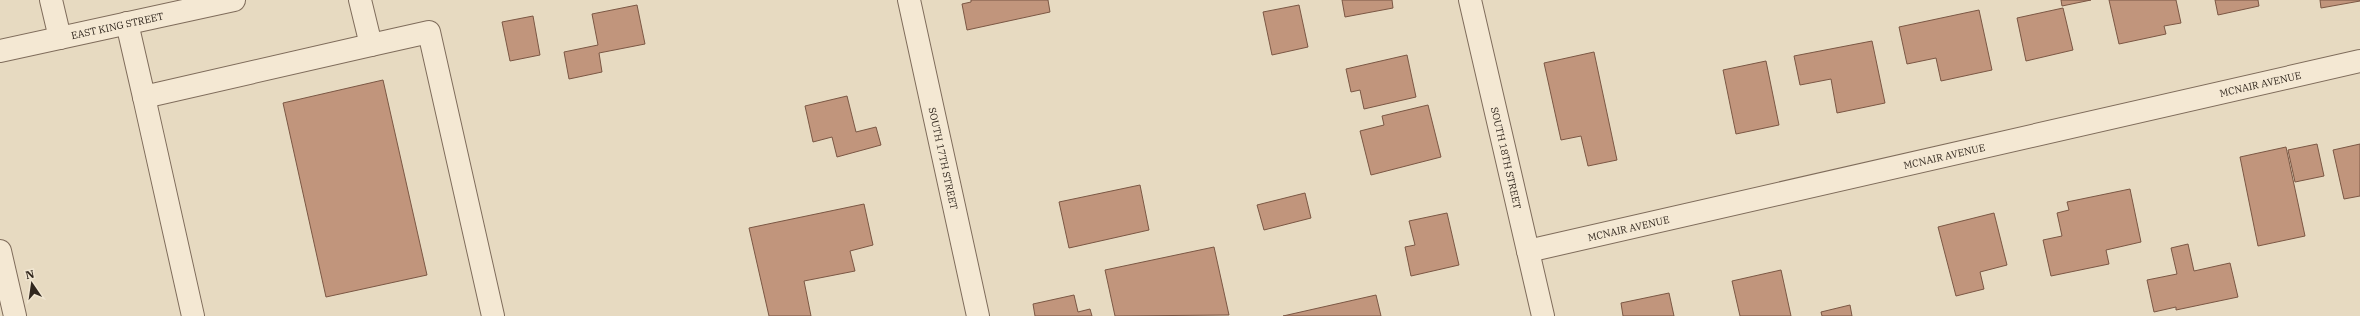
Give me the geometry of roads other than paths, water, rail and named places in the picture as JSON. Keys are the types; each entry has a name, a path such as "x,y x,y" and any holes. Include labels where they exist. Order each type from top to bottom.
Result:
{"street":[{"path":"51,0 60,38"},
{"name":"EAST KING STREET","path":"0,52 234,0"},
{"path":"360,0 371,45"},
{"name":"SOUTH 17TH STREET","path":"909,0 978,316"},
{"name":"SOUTH 18TH STREET","path":"1470,0 1543,316"},
{"path":"127,23 193,316"},
{"path":"144,96 429,32 492,316"},
{"name":"MCNAIR AVENUE","path":"1528,251 2360,61"},
{"path":"0,251 15,316"}]}
